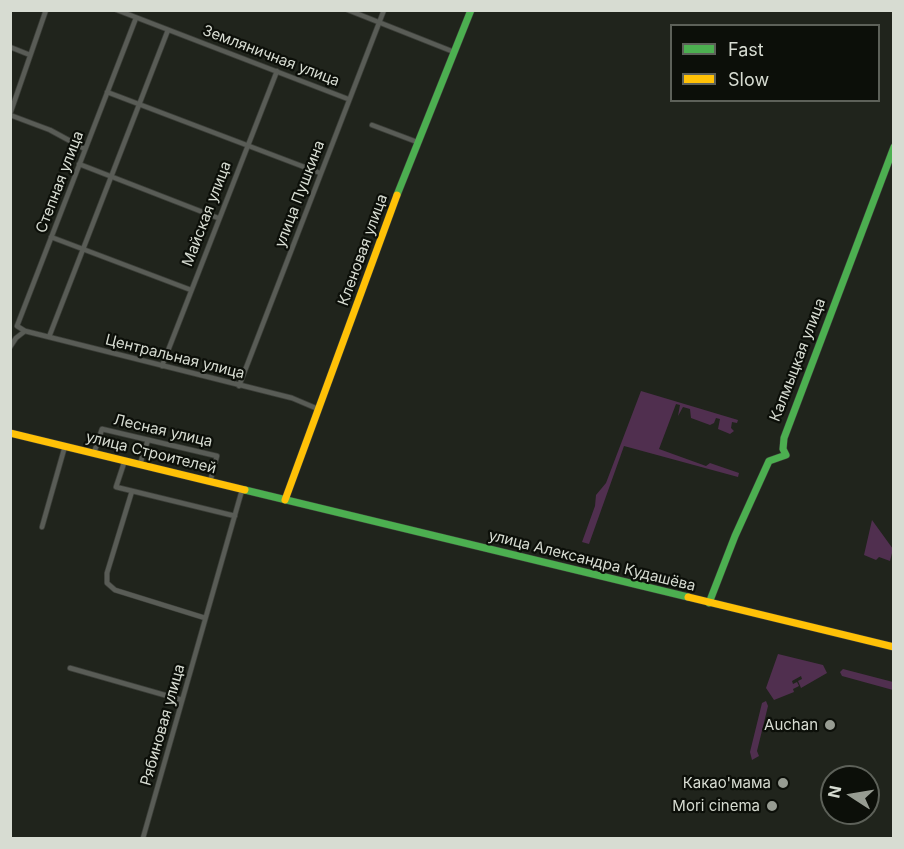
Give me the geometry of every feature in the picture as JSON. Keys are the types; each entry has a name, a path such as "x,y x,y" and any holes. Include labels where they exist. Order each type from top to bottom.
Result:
{"street":[{"path":"46,10 10,114 50,130 85,149"},
{"name":"Земляничная улица","path":"117,10 348,99"},
{"path":"348,10 454,52"},
{"name":"улица Пушкина","path":"239,386 384,10"},
{"name":"Кленовая улица","path":"285,500 417,142 471,10"},
{"name":"Степная улица","path":"17,326 136,18"},
{"path":"50,337 168,30"},
{"path":"10,47 30,55"},
{"name":"Майская улица","path":"162,366 246,144 277,71"},
{"path":"107,92 320,173"},
{"path":"372,125 417,142"},
{"name":"Калмыцкая улица","path":"710,603 735,536 769,461 786,455 783,449 784,438 894,147"},
{"path":"79,164 218,218"},
{"path":"51,237 191,290"},
{"path":"10,326 17,326 25,331 10,346"},
{"name":"Центральная улица","path":"25,331 292,398 318,409"},
{"name":"Лесная улица","path":"94,453 102,429 217,456 210,482"},
{"name":"улица Строителей","path":"10,433 285,500"},
{"path":"140,464 148,440"},
{"path":"42,527 65,446"},
{"path":"125,460 116,487 235,516"},
{"name":"Рябиновая улица","path":"143,838 242,490"},
{"path":"132,491 107,573 107,583 115,590 205,618"},
{"name":"улица Александра Кудашёва","path":"285,500 894,647"},
{"path":"70,668 182,700"}],"shaded area":[{"path":"641,391 738,420 737,423 732,422 731,428 734,431 730,434 718,429 720,419 716,418 710,425 691,418 690,409 683,407 678,416 680,405 676,404 659,449 706,466 710,463 739,473 738,477 624,446 589,544 582,542 595,506 596,495 606,483"},
{"path":"872,520 893,549 890,561 879,557 876,560 864,555"},
{"path":"778,654 823,665 827,673 801,688 798,681 802,679 801,676 792,681 793,684 797,682 799,686 793,689 794,692 774,700 766,688"},
{"path":"843,669 893,682 893,690 842,676 840,672"},
{"path":"766,701 768,706 757,751 759,756 752,760 750,752 762,703"}],"traffic: fast":[{"path":"397,195 471,10"},
{"path":"709,603 735,536 769,461 786,455 783,449 784,438 894,147"},
{"path":"245,490 688,597"}],"traffic: slow":[{"path":"285,500 397,195"},
{"path":"10,433 245,490"},
{"path":"688,597 894,647"}],"place":[{"name":"Auchan","path":"830,725"},
{"name":"Какао'мама","path":"783,783"},
{"name":"Mori cinema","path":"772,806"}]}
